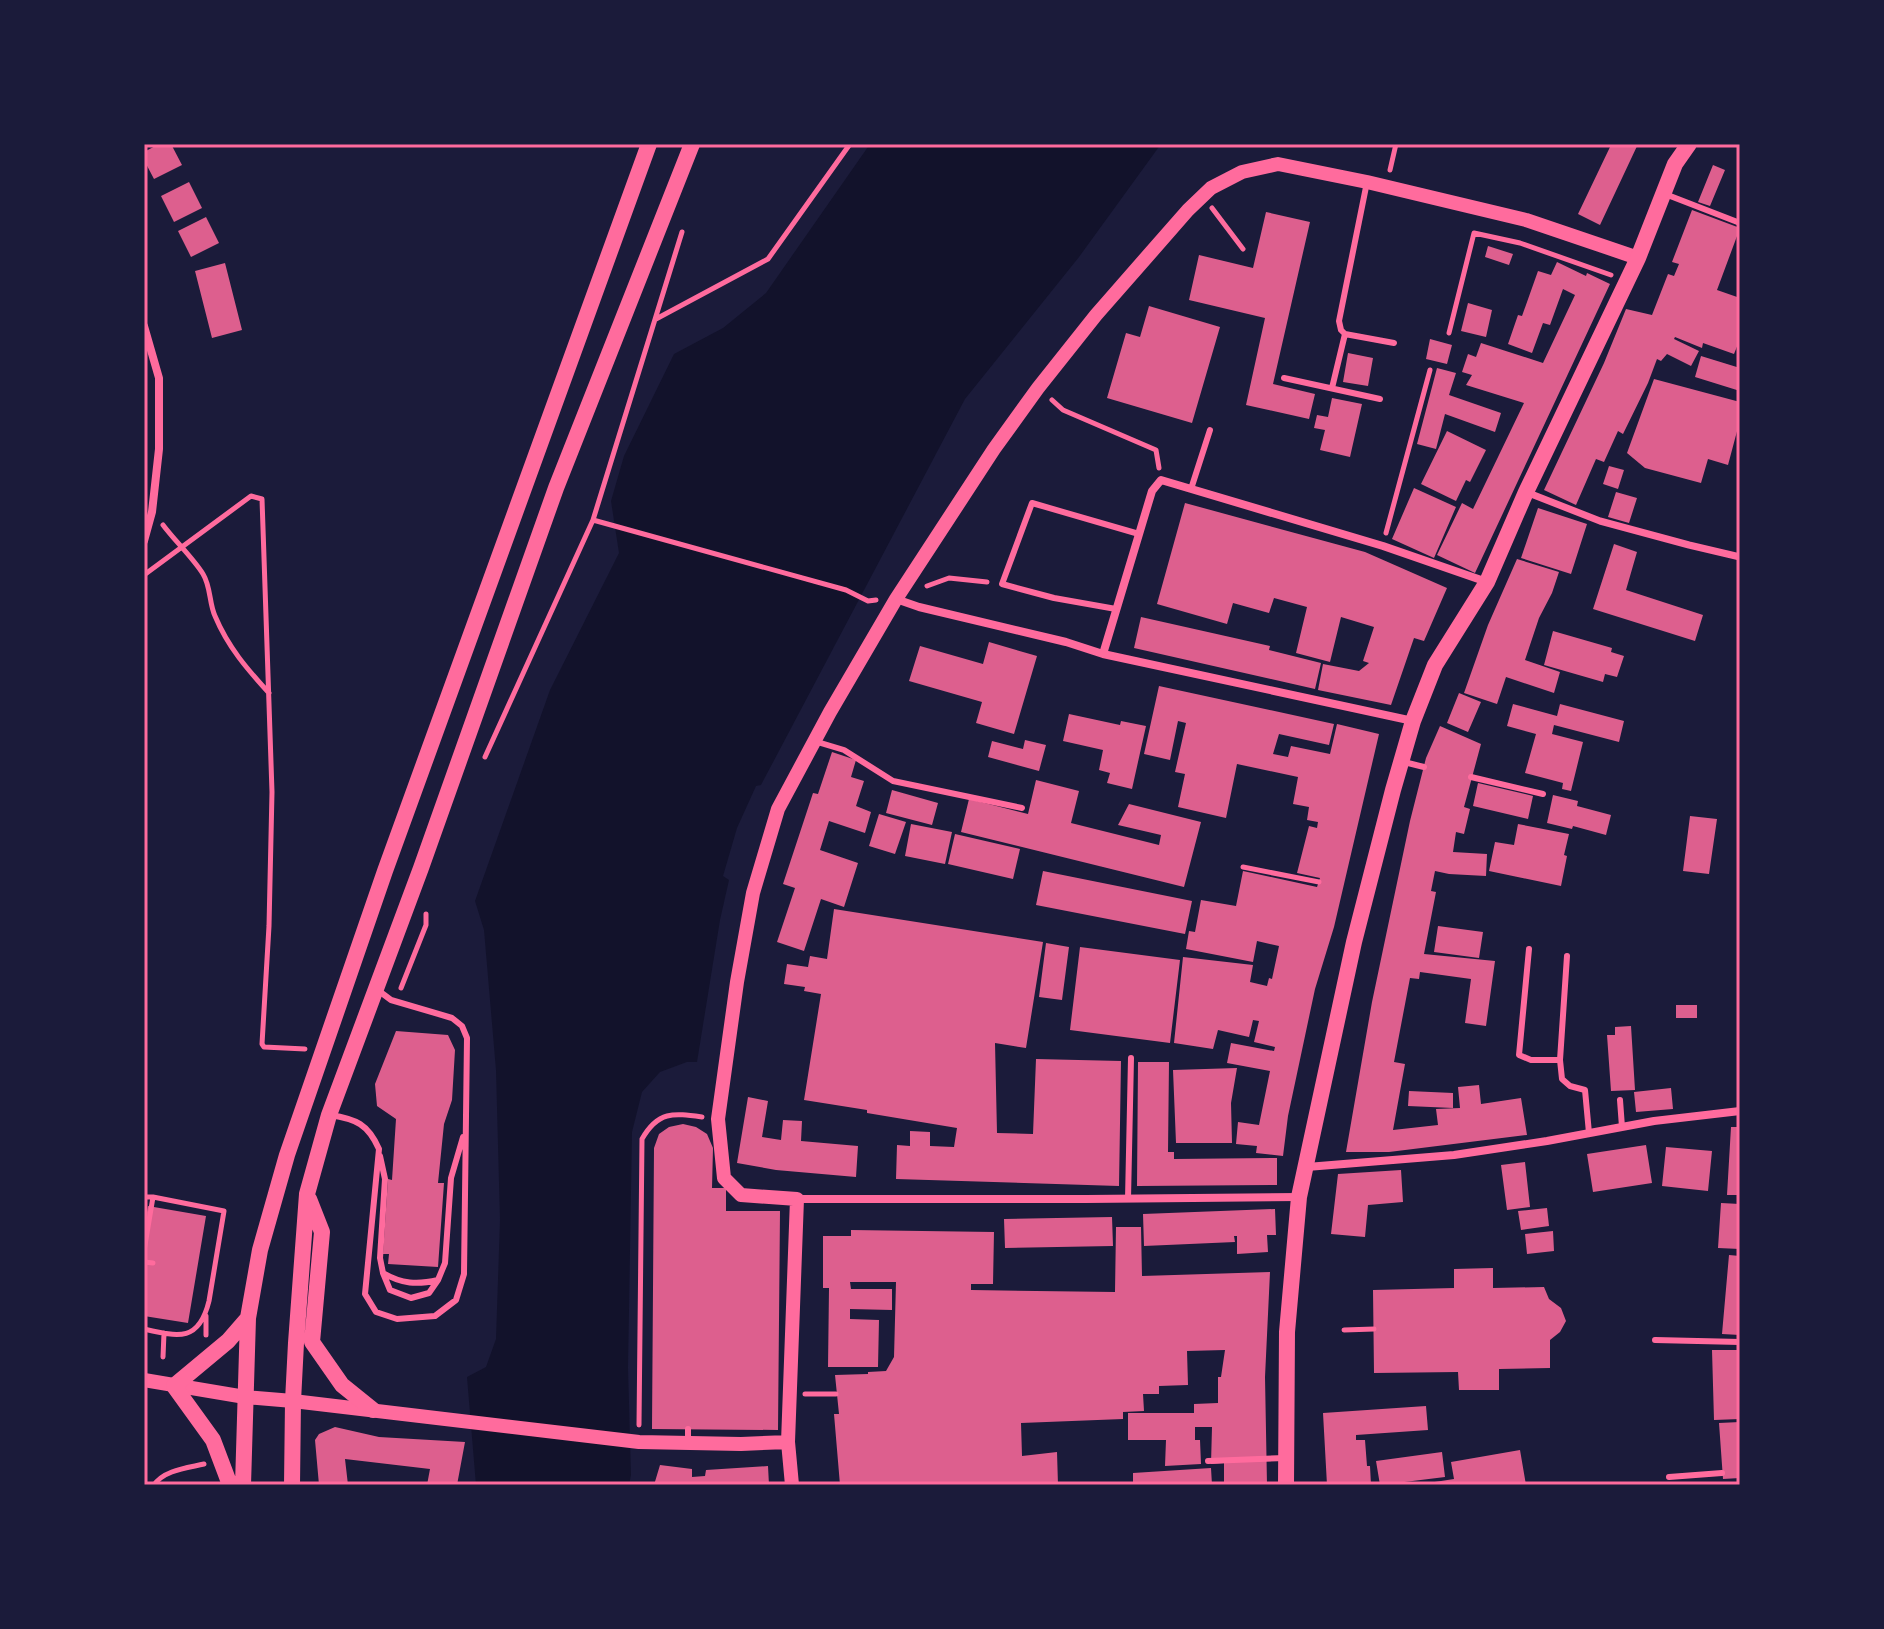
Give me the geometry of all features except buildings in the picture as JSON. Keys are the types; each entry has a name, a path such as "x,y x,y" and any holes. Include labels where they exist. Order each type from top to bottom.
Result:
{"main road":[{"path":"243,1485 248,1318 260,1250 287,1155 390,856 649,144"},
{"path":"292,1485 293,1401 307,1194 329,1115 556,488 692,144"},
{"path":"1286,1485 1287,1332 1299,1197 1354,942 1413,721 1435,665 1487,582 1526,492 1638,258 1675,164 1689,144"},
{"path":"307,1194 322,1232 312,1342 342,1385 373,1410"},
{"path":"230,1485 213,1440 174,1386 228,1341 248,1318"}],"street":[{"path":"1299,1197 797,1199 741,1195 724,1178 718,1119 753,893 778,809 896,599 994,449 1038,388 1144,258 1211,188 1242,172 1278,164 1526,220 1638,258"},
{"path":"144,326 159,378 159,449 152,512 144,541"},
{"path":"1103,654 1152,491 1161,480 1383,546 1487,582"},
{"path":"1526,492 1600,521 1740,557"},
{"path":"896,599 1103,654 1413,721"},
{"path":"1307,1167 1454,1155 1740,1111"},
{"path":"792,1485 788,1442 797,1199"},
{"path":"144,1380 245,1397 635,1442 688,1436 741,1444 788,1442"}],"lane":[{"path":"1367,182 1339,321 1345,334 1394,343"},
{"path":"1663,194 1740,223"},
{"path":"1332,388 1345,334"},
{"path":"1284,378 1380,399"},
{"path":"1191,489 1210,430"},
{"path":"1116,609 1054,598 1002,584 1032,503 1139,534"},
{"path":"814,741 844,750 893,781 1022,808"},
{"path":"1401,762 1424,767"},
{"path":"1471,777 1543,794"},
{"path":"1529,949 1519,1055 1531,1060 1560,1060"},
{"path":"1567,956 1560,1060 1562,1079 1570,1086 1585,1090 1589,1133"},
{"path":"376,989 391,1000 452,1018 462,1026 467,1038 464,1274 456,1300 435,1316 397,1319 376,1312 365,1294 379,1149"},
{"path":"1128,1199 1131,1058"},
{"path":"1620,1100 1622,1127"},
{"path":"1723,1102 1724,1113"},
{"path":"329,1115 363,1125 372,1133 385,1179 380,1258 383,1273 390,1290 411,1298 429,1293 445,1263 451,1178 466,1130"},
{"path":"383,1273 396,1281 421,1284 438,1280"},
{"path":"1655,1340 1740,1342"},
{"path":"1208,1461 1285,1458"},
{"path":"1669,1477 1722,1473"}],"path":[{"path":"483,760 593,520 655,319 768,259 850,144"},
{"path":"1386,186 1396,144"},
{"path":"1203,196 1243,249"},
{"path":"1449,333 1474,233 1520,243 1600,272"},
{"path":"1383,546 1430,370"},
{"path":"1038,388 1063,410 1156,450 1161,480"},
{"path":"144,575 251,496 262,499 272,792 262,1044 264,1047 285,1048"},
{"path":"152,512 202,573 208,584 215,616 233,652 269,694"},
{"path":"593,520 846,590 868,601 896,599 949,578 1002,584"},
{"path":"1243,867 1319,882"},
{"path":"391,1000 401,988 426,925 426,912"},
{"path":"635,1442 642,1139 651,1123 669,1115 718,1119"},
{"path":"144,1197 224,1211 206,1316 190,1333 144,1329"},
{"path":"144,1251 153,1197"},
{"path":"144,1262 153,1263"},
{"path":"1344,1330 1374,1329"},
{"path":"163,1357 164,1333"},
{"path":"789,1393 836,1394"},
{"path":"154,1485 166,1474 220,1458"}],"shaded area":[{"path":"870,144 1161,144 1079,257 965,399 761,785 756,786 737,828 723,876 729,880 697,1062 687,1062 660,1072 642,1092 632,1132 629,1485 476,1485 467,1377 486,1367 496,1339 500,1220 496,1070 484,930 475,901 550,690 619,553 611,501 624,456 674,354 723,328 766,293"}]}
